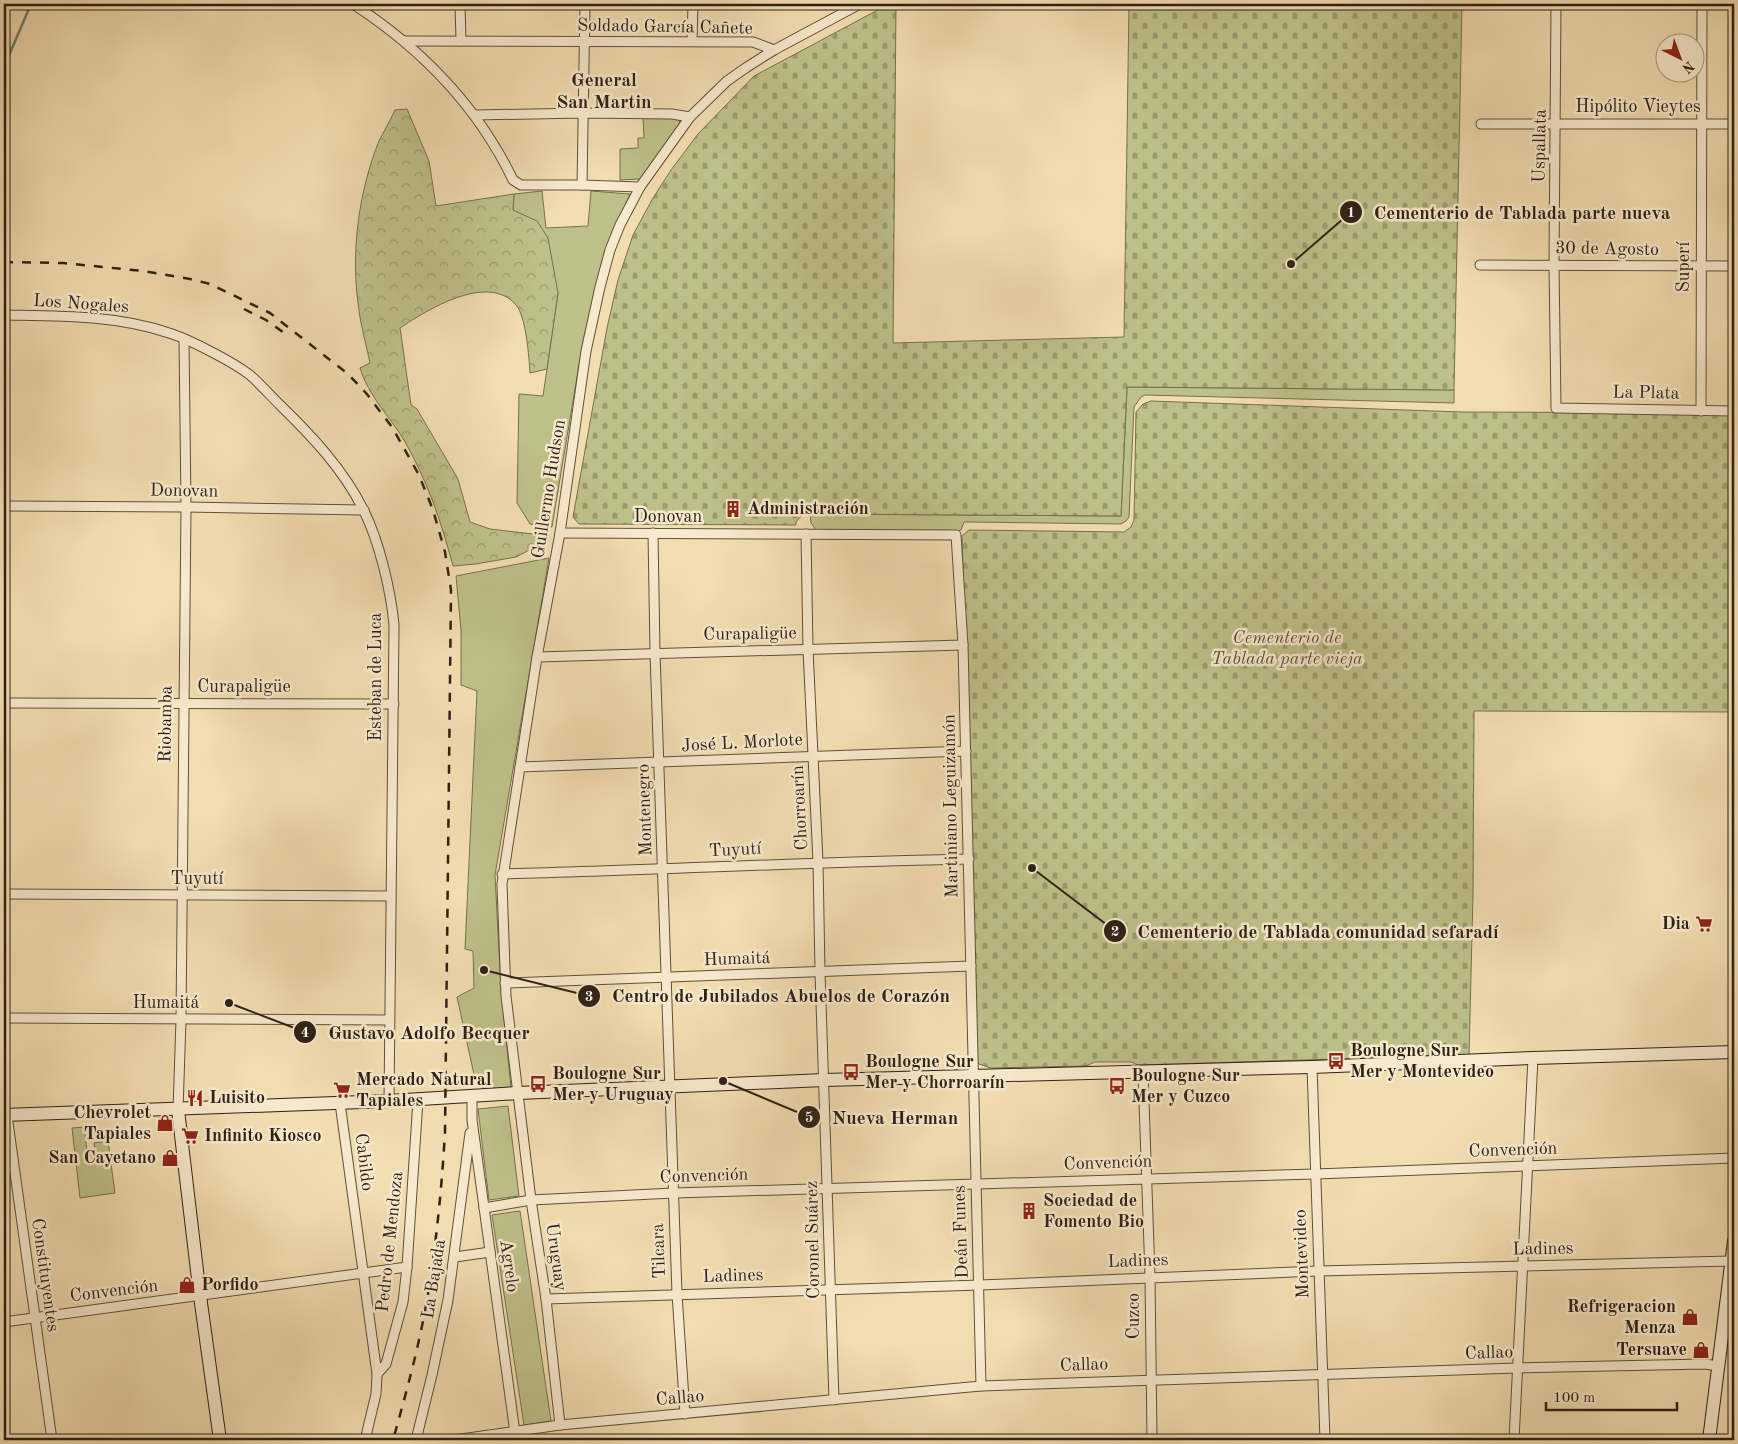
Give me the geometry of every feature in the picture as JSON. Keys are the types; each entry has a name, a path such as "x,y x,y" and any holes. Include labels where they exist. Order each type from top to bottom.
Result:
{"main road":[{"path":"6,1115 418,1100 518,1093 824,1080 1312,1067 1734,1052"},
{"path":"178,1110 200,1296 220,1440"},
{"path":"1709,1440 1719,1366 1729,1321 1731,1262 1734,1241"}],"street":[{"path":"353,4 405,41 429,64 475,115 484,127 514,180 521,185 640,187"},
{"path":"460,4 461,41"},
{"path":"582,185 584,4"},
{"path":"692,41 693,4"},
{"name":"Guillermo Hudson","path":"518,1093 504,983 502,874 560,533 586,351 600,287 614,242 640,187 690,117 727,81 774,50 860,4"},
{"name":"Uspallata","path":"1556,4 1554,264 1556,408"},
{"name":"Superí","path":"1700,410 1702,4"},
{"name":"Soldado García Cañete","path":"405,41 753,42 774,50"},
{"path":"475,115 582,112 672,114 690,117"},
{"name":"Hipólito Vieytes","path":"1481,124 1734,124"},
{"name":"30 de Agosto","path":"1480,265 1734,266"},
{"name":"Los Nogales","path":"4,315 117,320 147,326 184,339"},
{"name":"Riobamba","path":"178,1110 181,1020 186,507 184,339"},
{"name":"Esteban de Luca","path":"184,339 242,370 257,382 316,442 336,466 364,510 373,530 393,606 394,625 389,1101"},
{"name":"La Plata","path":"1556,408 1734,411"},
{"name":"Donovan","path":"4,506 364,510"},
{"name":"Donovan","path":"560,533 956,535"},
{"name":"Montenegro","path":"653,533 655,653 664,869 670,1087"},
{"name":"Chorroarín","path":"806,534 808,649 818,862 824,1080"},
{"name":"Martiniano Leguizamón","path":"956,535 963,645 974,1076"},
{"name":"Curapaligüe","path":"538,657 963,645"},
{"name":"Curapaligüe","path":"4,703 394,704"},
{"name":"José L. Morlote","path":"520,767 966,751"},
{"name":"Tuyutí","path":"502,874 818,862 969,859"},
{"name":"Tuyutí","path":"4,894 390,896"},
{"name":"Humaitá","path":"504,983 971,966"},
{"name":"Humaitá","path":"4,1018 389,1020"},
{"path":"1514,1440 1533,1058"},
{"name":"Montevideo","path":"1312,1067 1325,1440"},
{"name":"Cuzco","path":"1142,1072 1150,1276 1152,1440"},
{"name":"Deán Funes","path":"974,1076 981,1386"},
{"name":"Coronel Suárez","path":"824,1080 834,1400"},
{"name":"Tilcara","path":"670,1087 677,1294 685,1414"},
{"name":"Uruguay","path":"518,1093 531,1200 546,1299 560,1426"},
{"name":"Agrelo","path":"472,1097 472,1120 515,1436"},
{"name":"Pedro de Mendoza","path":"365,1440 376,1394 377,1374 387,1361 403,1302 418,1100"},
{"name":"Cabildo","path":"340,1103 377,1374"},
{"name":"Constituyentes","path":"6,1115 52,1440"},
{"name":"La Bajada","path":"416,1440 446,1309 455,1257 472,1120"},
{"name":"Convención","path":"484,1208 531,1200 674,1193 1316,1174 1734,1158"},
{"path":"455,1257 490,1252"},
{"name":"Ladines","path":"546,1299 980,1285 1318,1270 1731,1262"},
{"name":"Convención","path":"4,1322 407,1267"},
{"name":"Callao","path":"454,1440 515,1436 560,1426 981,1386 1517,1368 1719,1366"}],"green space":[{"path":"889,4 896,4 893,343 1124,337 1129,4 1462,4 1454,390 1127,387 1121,516 807,514 802,515 796,522 796,525 579,524 573,517 607,328 618,280 633,235 653,198 698,134 754,76"},
{"path":"407,109 429,161 436,206 514,194 513,210 537,221 548,238 558,293 547,369 530,373 526,337 519,310 516,305 504,296 490,292 458,297 426,312 400,328 411,405 417,409 458,479 470,522 490,529 541,535 537,546 516,557 453,566 444,533 420,470 404,440 368,387 360,368 370,363 360,318 356,283 358,220 366,180 379,141 395,110"},
{"path":"643,118 676,118 681,123 641,179 620,180 620,149 638,148 638,138 644,138"},
{"path":"542,191 546,228 588,226 591,191 630,194 604,257 583,341 552,527 530,524 517,503 519,394 543,396 558,293 513,210 514,194"},
{"path":"1127,387 1454,390 1454,403 1145,395 1141,397 1134,407 1129,517 1121,524 964,522 961,530 954,531 816,530 811,523 810,514 1121,516"},
{"name":"Cementerio de Tablada parte vieja","path":"1151,401 1462,412 1734,413 1734,712 1474,711 1473,895 1469,1055 1138,1065 1131,1062 1095,1062 1086,1066 991,1068 979,1064 977,1060 962,536 969,530 1124,532 1131,527 1134,520 1136,412 1143,404"},
{"path":"549,558 495,875 501,989 511,1088 485,1090 475,1079 457,997 474,988 473,951 465,949 477,691 461,685 461,630 456,576"},
{"path":"508,1106 519,1196 489,1200 478,1109"},
{"path":"84,1127 87,1152 95,1151 94,1143 108,1141 115,1193 80,1198 72,1128"},
{"path":"520,1211 551,1421 524,1425 492,1215"}],"waterway":[{"path":"4,67 31,4"}],"railway":[{"path":"4,262 63,263 143,271 190,279 210,284 270,313 348,374 366,393 392,427 419,475 433,510 445,552 451,590 445,1132 439,1210 426,1307 393,1440"},
{"path":"244,309 266,320 287,335"}],"place":[{"name":"Cementerio de Tablada parte nueva","path":"1291,264"},
{"name":"Administración","path":"733,509"},
{"name":"Cementerio de Tablada comunidad sefaradí","path":"1032,868"},
{"name":"Dia","path":"1704,924"},
{"name":"Centro de Jubilados Abuelos de Corazón","path":"484,970"},
{"name":"Gustavo Adolfo Becquer","path":"229,1003"},
{"name":"Boulogne Sur Mer y Montevideo","path":"1336,1061"},
{"name":"Boulogne Sur Mer y Chorroarín","path":"851,1072"},
{"name":"Nueva Herman","path":"723,1081"},
{"name":"Boulogne Sur Mer y Uruguay","path":"538,1084"},
{"name":"Boulogne Sur Mer y Cuzco","path":"1117,1086"},
{"name":"Mercado Natural Tapiales","path":"342,1090"},
{"name":"Luisito","path":"195,1098"},
{"name":"Chevrolet Tapiales","path":"165,1123"},
{"name":"Infinito Kiosco","path":"190,1136"},
{"name":"San Cayetano","path":"170,1158"},
{"name":"Sociedad de Fomento Bio","path":"1029,1211"},
{"name":"Porfido","path":"187,1285"},
{"name":"Refrigeracion Menza","path":"1690,1317"},
{"name":"Tersuave","path":"1701,1350"}],"district":[{"name":"General San Martin","path":"604,92"}]}
